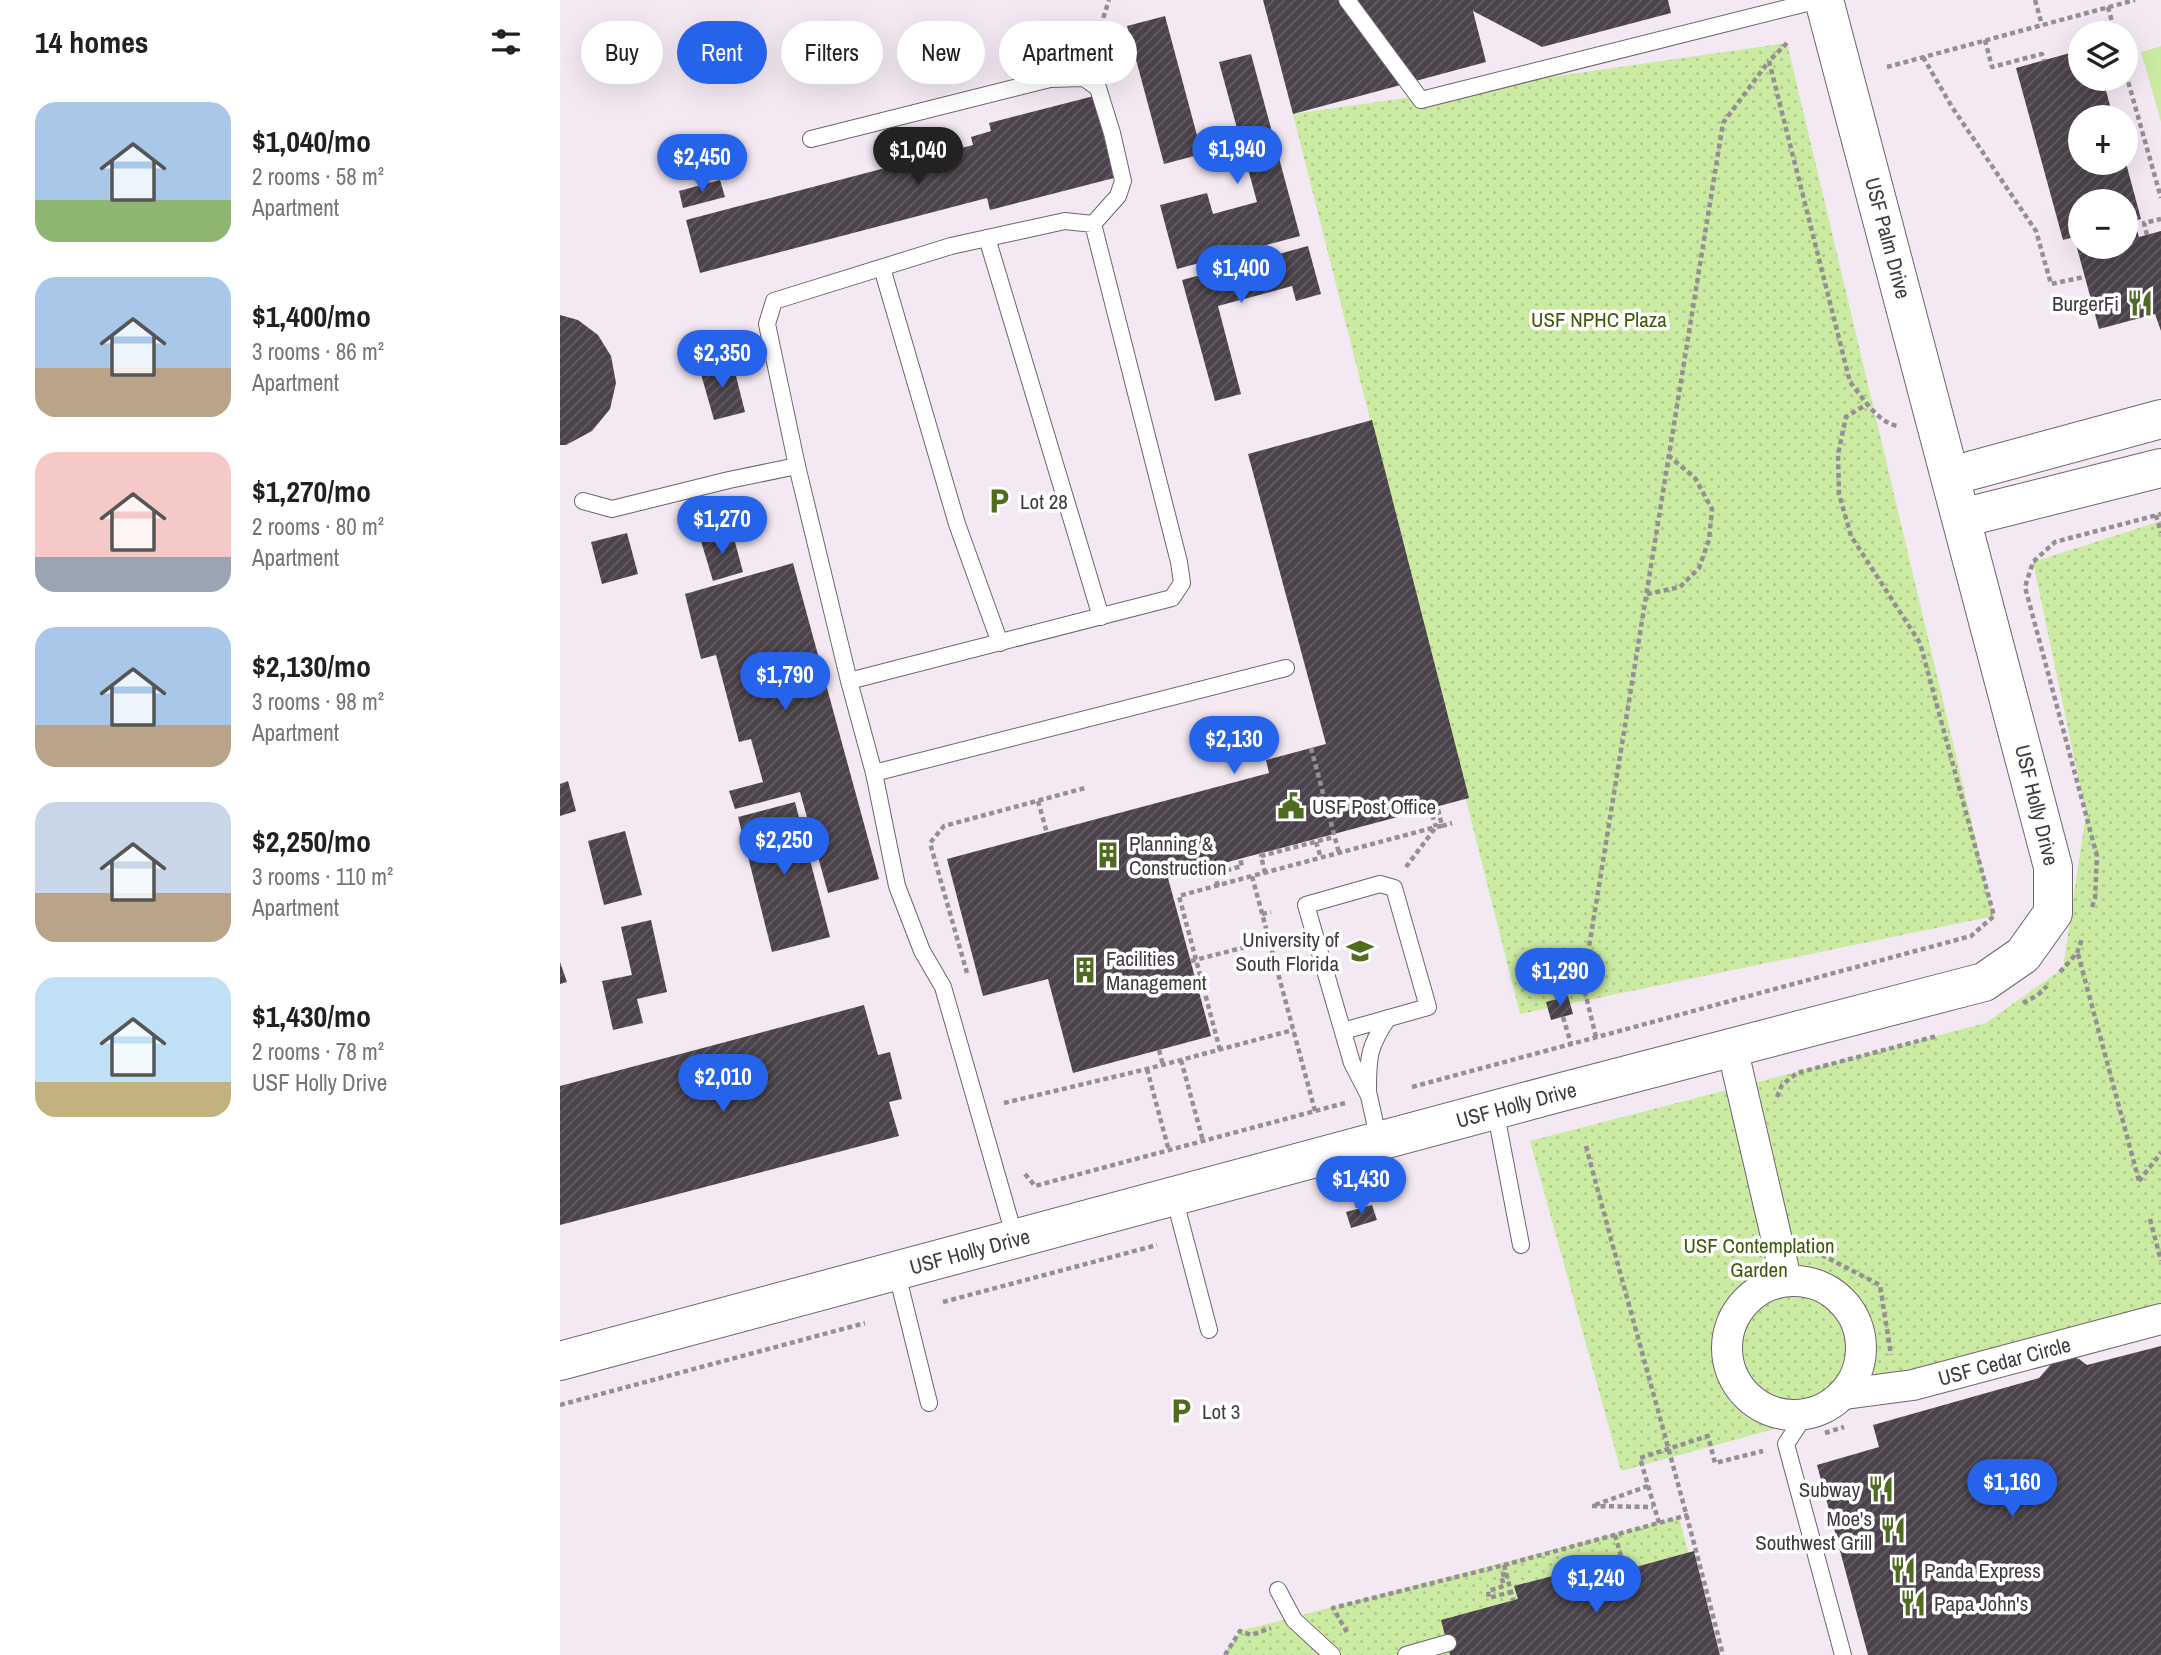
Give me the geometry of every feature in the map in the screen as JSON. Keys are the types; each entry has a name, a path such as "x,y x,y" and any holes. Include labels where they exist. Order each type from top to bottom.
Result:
{"street":[{"name":"USF Palm Drive","path":"1822,0 1951,476"},
{"path":"1951,476 2161,419"},
{"path":"1962,519 2161,468"},
{"name":"USF Holly Drive","path":"560,1361 896,1269 1984,982 2023,955 2053,914 2053,867 1951,476"},
{"path":"1732,1047 1786,1279"},
{"path":"1805,1415 1784,1415 1763,1408 1746,1396 1734,1378 1727,1358 1728,1337 1735,1316 1748,1299 1765,1287 1786,1279 1810,1282 1831,1291 1849,1307 1859,1328 1863,1351 1857,1374 1844,1394"},
{"name":"USF Cedar Circle","path":"1805,1415 1827,1408 1844,1394 1913,1385 2161,1319"}],"lane":[{"path":"1347,0 1421,100 1822,0"},
{"path":"811,139 1050,79 1084,78 1098,88 1123,181 1118,196 1093,224"},
{"path":"1015,1238 943,987 922,951 897,886 874,773 797,466 766,324 774,301 951,246 1065,221 1093,224"},
{"path":"849,681 1172,598 1182,583 1179,562 1093,224"},
{"path":"987,238 1101,617"},
{"path":"882,268 957,524 1000,643"},
{"path":"583,501 612,509 797,466"},
{"path":"874,773 1286,668"},
{"path":"1343,1031 1428,1007 1394,888 1380,884 1306,905 1352,1063 1368,1096 1380,1141"},
{"path":"1368,1096 1368,1060 1374,1038 1388,1018"},
{"path":"1495,1110 1521,1245"},
{"path":"1174,1197 1209,1330"},
{"path":"896,1269 929,1403"},
{"path":"1805,1415 1786,1444 1843,1655"},
{"path":"1278,1590 1294,1620 1332,1655"},
{"path":"1406,1655 1447,1643"}],"path":[{"path":"1102,21 1109,0"},
{"path":"2035,0 2042,25"},
{"path":"1887,66 2136,0"},
{"path":"2108,8 2112,21"},
{"path":"1985,40 1992,67 2042,54 2044,61"},
{"path":"1596,1037 1583,984 1723,123 1769,61 1787,43"},
{"path":"1923,57 1952,107 2036,231 2050,284 2084,277"},
{"path":"1769,61 1850,382 1867,404 1889,424 1899,426"},
{"path":"2131,91 2161,198"},
{"path":"2147,234 2144,223 2161,219"},
{"path":"1412,1087 1971,936 1994,916 1920,643 1851,536 1839,494 1838,454 1846,417 1867,404"},
{"path":"1647,594 1680,587 1699,568 1709,540 1712,509 1695,478 1669,456"},
{"path":"2033,562 2055,542 2159,514 2161,533"},
{"path":"1311,748 1339,853"},
{"path":"971,986 930,843 944,826 1086,788"},
{"path":"1038,801 1047,833"},
{"path":"1434,809 1432,811 1439,827"},
{"path":"1406,867 1439,827 1452,823"},
{"path":"1265,873 1261,856 1334,836"},
{"path":"1316,840 1321,858"},
{"path":"1218,886 1214,874 1242,866 1240,859"},
{"path":"1220,1050 1176,897 1252,876"},
{"path":"1262,914 1271,912"},
{"path":"1193,961 1269,940"},
{"path":"2077,953 2139,1181 2161,1153"},
{"path":"1563,1017 1570,1044"},
{"path":"1004,1103 1293,1030"},
{"path":"1159,1050 1163,1065"},
{"path":"1181,1060 1203,1141"},
{"path":"1147,1069 1169,1150"},
{"path":"1000,1090 1007,1114"},
{"path":"1022,1167 1035,1186 1345,1103"},
{"path":"1586,1146 1667,1449 1688,1515 1723,1655"},
{"path":"1353,1186 1359,1209"},
{"path":"2150,1219 2161,1261"},
{"path":"943,1302 1157,1245"},
{"path":"560,1405 865,1323"},
{"path":"1659,1523 1640,1458 1708,1436 1715,1463 1763,1451"},
{"path":"1648,1486 1592,1506 1653,1507"},
{"path":"1353,1643 1333,1608 1688,1515"},
{"path":"1615,1535 1625,1570"},
{"path":"1504,1565 1513,1600"},
{"path":"1506,1574 1501,1575 1504,1586 1488,1591 1489,1598 1511,1592"},
{"path":"1224,1655 1237,1638"}],"green space":[{"name":"USF NPHC Plaza","path":"1787,43 1994,916 1520,1014 1293,114"},
{"path":"2161,46 2161,122 2141,52"},
{"name":"USF Contemplation Garden","path":"2161,521 2161,1323 1621,1471 1530,1141 1986,1023 2063,968 2086,814 2033,562"},
{"path":"1679,1517 1715,1655 1224,1655 1240,1631"}],"building":[{"path":"1263,0 1668,0 1671,13 1542,47 1473,11 1486,62 1293,114"},
{"path":"1165,16 1202,154 1164,164 1137,63 1137,23"},
{"path":"1251,54 1300,236 1177,269 1160,205 1207,193 1213,214 1257,202 1219,62"},
{"path":"2068,54 2068,91 2106,91 2110,105 2068,105 2068,175 2129,175 2133,189 2068,189 2068,239 2063,240 2016,68"},
{"path":"1094,96 1114,178 990,210 987,198 700,273 686,220 973,145 971,137 991,131 989,123"},
{"path":"720,180 725,197 683,208 679,191"},
{"path":"2161,231 2161,331 2155,314 2099,329 2080,259 2138,259 2138,234 2139,237"},
{"path":"1308,246 1321,294 1296,301 1292,286 1218,306 1241,394 1215,401 1182,280"},
{"path":"560,315 578,320 598,335 611,356 616,383 610,409 592,431 566,445 560,445"},
{"path":"732,360 745,412 714,420 699,367"},
{"path":"1372,420 1469,798 1168,878 1211,1036 1073,1073 1048,979 983,996 947,859 1269,773 1266,760 1326,744 1248,454"},
{"path":"732,531 743,572 713,581 701,541"},
{"path":"627,533 638,574 602,584 591,542"},
{"path":"793,563 879,879 828,893 800,792 735,809 729,791 763,782 751,739 739,742 716,655 701,659 685,594"},
{"path":"568,781 576,811 560,816 560,784"},
{"path":"795,802 830,937 772,952 738,817"},
{"path":"625,831 642,895 604,905 588,841"},
{"path":"651,920 667,992 637,999 643,1023 613,1030 602,981 632,975 621,927"},
{"path":"560,962 567,982 560,984"},
{"path":"1568,996 1573,1014 1551,1020 1546,1002"},
{"path":"864,1005 878,1055 890,1052 902,1099 889,1102 899,1136 560,1225 560,1086"},
{"path":"1372,1205 1377,1220 1351,1228 1346,1212"},
{"path":"2161,1346 2161,1655 1868,1655 1817,1465 1879,1447 1873,1425 2039,1378 2053,1362 2070,1356 2087,1365"},
{"path":"1694,1551 1720,1655 1450,1655 1441,1620 1518,1599 1514,1586 1617,1559 1621,1571"}],"place":[{"name":"BurgerFi","path":"2140,303"},
{"name":"Lot 28","path":"999,501"},
{"name":"USF Post Office","path":"1291,806"},
{"name":"Planning & Construction","path":"1108,855"},
{"name":"University of South Florida","path":"1360,951"},
{"name":"Facilities Management","path":"1085,970"},
{"name":"Lot 3","path":"1181,1411"},
{"name":"Subway","path":"1881,1489"},
{"name":"Moe's Southwest Grill","path":"1893,1530"},
{"name":"Panda Express","path":"1903,1570"},
{"name":"Papa John's","path":"1913,1603"}]}
